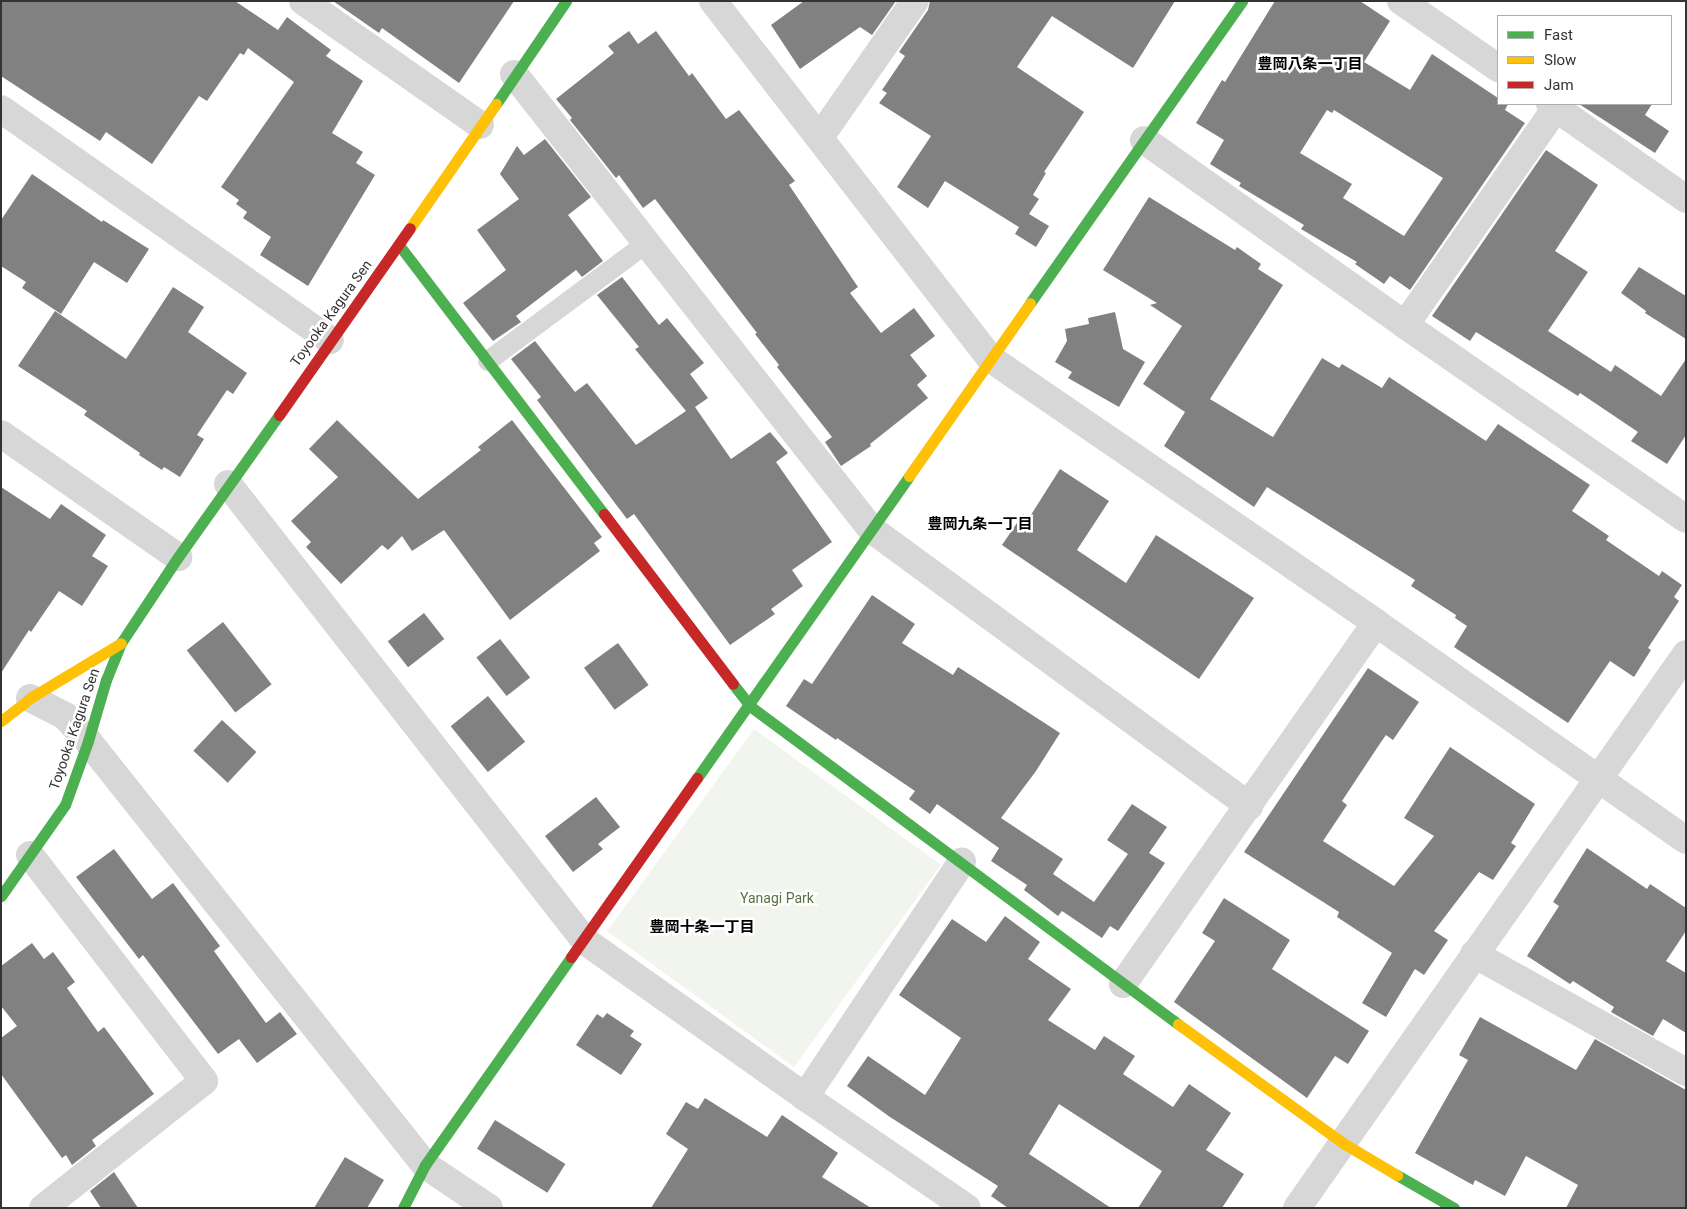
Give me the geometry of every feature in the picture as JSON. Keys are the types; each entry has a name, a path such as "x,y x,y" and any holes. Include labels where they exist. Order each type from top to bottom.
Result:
{"street":[{"path":"303,1 480,125"},
{"name":"Toyooka Kagura Sen","path":"1,896 65,805 88,741 106,680 121,643 228,484 400,245 514,74 566,1"},
{"path":"713,1 991,359 1376,623 1686,840"},
{"path":"820,137 915,1"},
{"path":"403,1208 425,1165 750,706 871,529 1242,1"},
{"path":"1401,1 1497,67"},
{"path":"514,74 871,529 1249,806"},
{"path":"1405,325 1553,106 1686,199"},
{"path":"1,109 330,340"},
{"path":"1144,140 1405,325 1686,519"},
{"path":"400,245 750,706 962,862 1123,984 1343,1143 1454,1208"},
{"path":"1,434 178,557"},
{"path":"228,484 585,941 805,1097 967,1208"},
{"path":"1123,984 1376,623"},
{"name":"Toyooka Kagura Sen","path":"1,721 30,698 121,643"},
{"path":"1297,1208 1686,654"},
{"path":"30,698 65,716 88,741 425,1165 490,1208"},
{"path":"30,855 204,1081 43,1208"},
{"path":"805,1097 962,862"},
{"path":"1474,954 1686,1072"}],"lane":[{"path":"488,361 647,243"}],"green space":[{"name":"Yanagi Park","path":"754,729 941,865 794,1067 607,931"}],"building":[{"path":"1,1 235,1 278,30 287,17 331,50 326,56 363,81 332,133 363,152 356,163 375,175 308,286 260,255 271,237 243,218 247,212 236,204 239,200 221,187 294,82 248,48 244,55 240,53 207,101 199,96 152,164 106,132 100,141 1,76"},
{"path":"333,1 514,1 459,83 382,28 379,33"},
{"path":"804,1 896,1 872,35 860,27 800,69 771,25"},
{"path":"930,1 1175,1 1133,68 1052,16 1017,67 1084,112 1044,172 1046,173 1033,195 1039,199 1029,214 1049,226 1036,247 1015,234 1019,227 945,181 928,208 897,187 931,136 879,103 887,93 882,90 905,56 899,52 928,10"},
{"path":"1275,1 1360,1 1390,21 1364,62 1410,90 1432,54 1497,97 1497,105 1508,105 1505,110 1525,123 1410,290 1390,276 1384,284 1355,264 1357,262 1301,229 1304,225 1239,186 1241,183 1210,164 1224,140 1196,123 1222,80 1225,82","holes":["1327,110 1332,113 1334,110 1443,178 1404,236 1343,198 1352,184 1300,153"]},
{"path":"629,31 638,44 656,31 689,76 692,73 726,119 739,110 795,181 789,185 858,287 850,293 881,333 914,308 935,336 910,355 927,376 917,385 928,398 870,444 871,446 841,466 825,442 832,437 777,367 779,365 755,334 757,333 655,199 643,208 619,175 616,178 570,120 572,118 556,99 614,53 608,46"},
{"path":"1581,105 1651,105 1645,115 1669,131 1655,153"},
{"path":"545,139 591,197 568,215 603,261 582,277 576,270 516,316 521,322 493,341 463,303 506,270 477,230 519,199 500,174 517,146 524,155"},
{"path":"1546,150 1598,185 1555,251 1588,272 1548,331 1611,372 1615,365 1661,396 1686,359 1686,435 1667,464 1631,441 1638,432 1580,393 1578,396 1476,332 1470,341 1432,316"},
{"path":"32,174 102,222 103,220 149,249 127,283 94,262 61,314 22,288 26,282 1,266 1,220"},
{"path":"1149,197 1235,250 1237,247 1261,264 1258,269 1283,285 1210,399 1273,437 1322,358 1339,368 1342,364 1382,388 1389,377 1486,441 1498,424 1590,485 1572,511 1609,536 1606,540 1659,576 1662,571 1682,585 1674,597 1679,601 1648,648 1651,650 1634,677 1610,661 1568,723 1454,647 1467,626 1455,618 1456,615 1411,586 1415,580 1267,487 1254,507 1164,446 1185,412 1143,384 1182,326 1150,305 1157,303 1103,270"},
{"path":"1639,267 1686,296 1686,339 1645,313 1646,311 1621,293"},
{"path":"622,277 659,325 667,318 704,363 690,374 708,398 695,407 731,459 770,432 788,453 776,462 832,542 792,570 803,586 771,609 775,614 730,645 634,514 627,519 537,400 541,397 511,359 535,341 575,392 587,383 636,445 686,411 635,349 639,347 597,295"},
{"path":"173,287 204,307 188,332 247,373 233,394 227,390 197,435 204,439 180,477 164,467 162,470 139,455 140,453 84,415 87,411 18,366 55,311 126,359"},
{"path":"1115,312 1123,349 1145,362 1119,407 1068,378 1072,372 1055,362 1067,341 1065,329 1089,324 1088,318"},
{"path":"337,420 418,499 481,450 478,447 512,420 602,537 594,543 600,551 510,620 444,530 412,551 402,536 388,550 382,545 341,584 306,547 311,542 291,521 338,477 309,449"},
{"path":"1060,469 1109,501 1077,550 1126,583 1156,535 1254,598 1199,679 1002,545 1023,514 1029,518"},
{"path":"1,487 50,519 61,504 106,535 92,556 108,566 82,606 59,591 31,632 29,630 1,673"},
{"path":"872,595 915,624 902,643 953,675 958,667 1060,733 1036,771 1001,818 1063,859 1053,874 1094,902 1128,854 1107,840 1132,804 1167,827 1149,853 1165,863 1118,931 1110,926 1102,938 1062,911 1058,916 1024,890 1027,885 991,861 999,848 937,804 930,814 909,799 915,791 786,706 804,679 812,684"},
{"path":"424,613 444,639 408,667 388,641"},
{"path":"223,622 272,684 235,713 187,650"},
{"path":"500,639 530,678 507,696 476,657"},
{"path":"618,643 649,685 615,710 584,668"},
{"path":"1368,668 1419,702 1393,740 1386,735 1381,742 1342,801 1347,805 1323,841 1394,886 1434,836 1404,818 1450,747 1535,804 1511,843 1516,846 1493,880 1479,872 1434,931 1448,940 1424,975 1415,969 1386,1017 1362,1003 1392,953 1337,917 1339,912 1244,852"},
{"path":"488,696 525,742 488,772 451,726"},
{"path":"222,720 256,752 228,783 193,751"},
{"path":"596,797 620,827 598,844 603,849 573,872 545,836"},
{"path":"1587,848 1647,889 1650,884 1686,908 1686,931 1666,961 1686,973 1686,1033 1663,1019 1653,1036 1611,1012 1614,1007 1573,981 1570,984 1527,956 1559,906 1553,902"},
{"path":"114,849 152,899 173,883 220,946 214,951 266,1023 280,1012 297,1034 257,1063 239,1039 218,1054 143,955 139,959 76,877"},
{"path":"1224,898 1290,940 1272,969 1369,1031 1348,1064 1335,1056 1307,1098 1174,1002 1215,941 1202,933"},
{"path":"1005,916 1040,942 1028,959 1071,989 1048,1020 1095,1050 1104,1036 1135,1056 1123,1074 1173,1107 1189,1084 1231,1113 1206,1150 1244,1174 1222,1208 1138,1208 1162,1171 1059,1104 1029,1154 1111,1208 1008,1208 991,1196 998,1186 890,1117 847,1086 868,1056 925,1095 961,1038 899,995 952,919 986,942"},
{"path":"32,943 44,959 53,952 75,982 67,988 98,1032 104,1027 154,1094 92,1140 96,1146 72,1165 66,1155 62,1158 1,1074 1,1038 17,1026 1,1006 1,966"},
{"path":"607,1013 634,1031 630,1036 642,1044 621,1075 576,1045 597,1014 603,1018"},
{"path":"1480,1017 1576,1070 1595,1039 1686,1090 1686,1208 1566,1208 1578,1185 1526,1156 1505,1196 1475,1180 1473,1185 1415,1153 1468,1060 1459,1055"},
{"path":"705,1098 767,1137 782,1115 838,1153 822,1177 871,1208 651,1208 688,1149 666,1134 686,1102 698,1109"},
{"path":"495,1120 565,1164 547,1193 477,1149"},
{"path":"345,1157 384,1180 367,1208 314,1208"},
{"path":"114,1172 138,1208 101,1208 90,1191"}],"traffic: fast":[{"path":"496,104 566,1"},
{"path":"1030,303 1242,1"},
{"path":"399,245 604,514"},
{"path":"1,896 65,805 88,741 106,680 121,643 178,557 279,415"},
{"path":"697,778 909,476"},
{"path":"733,684 750,706 1178,1024"},
{"path":"403,1208 425,1165 571,957"},
{"path":"1397,1175 1454,1208"}],"traffic: slow":[{"path":"410,228 496,104"},
{"path":"909,476 1030,303"},
{"path":"1,721 30,698 121,643"},
{"path":"1178,1024 1343,1143 1397,1175"}],"traffic: jam":[{"path":"279,415 410,228"},
{"path":"604,514 733,684"},
{"path":"571,957 697,778"}],"district":[{"name":"豊岡八条一丁目","path":"1310,65"},
{"name":"豊岡九条一丁目","path":"980,525"},
{"name":"豊岡十条一丁目","path":"702,928"}]}
